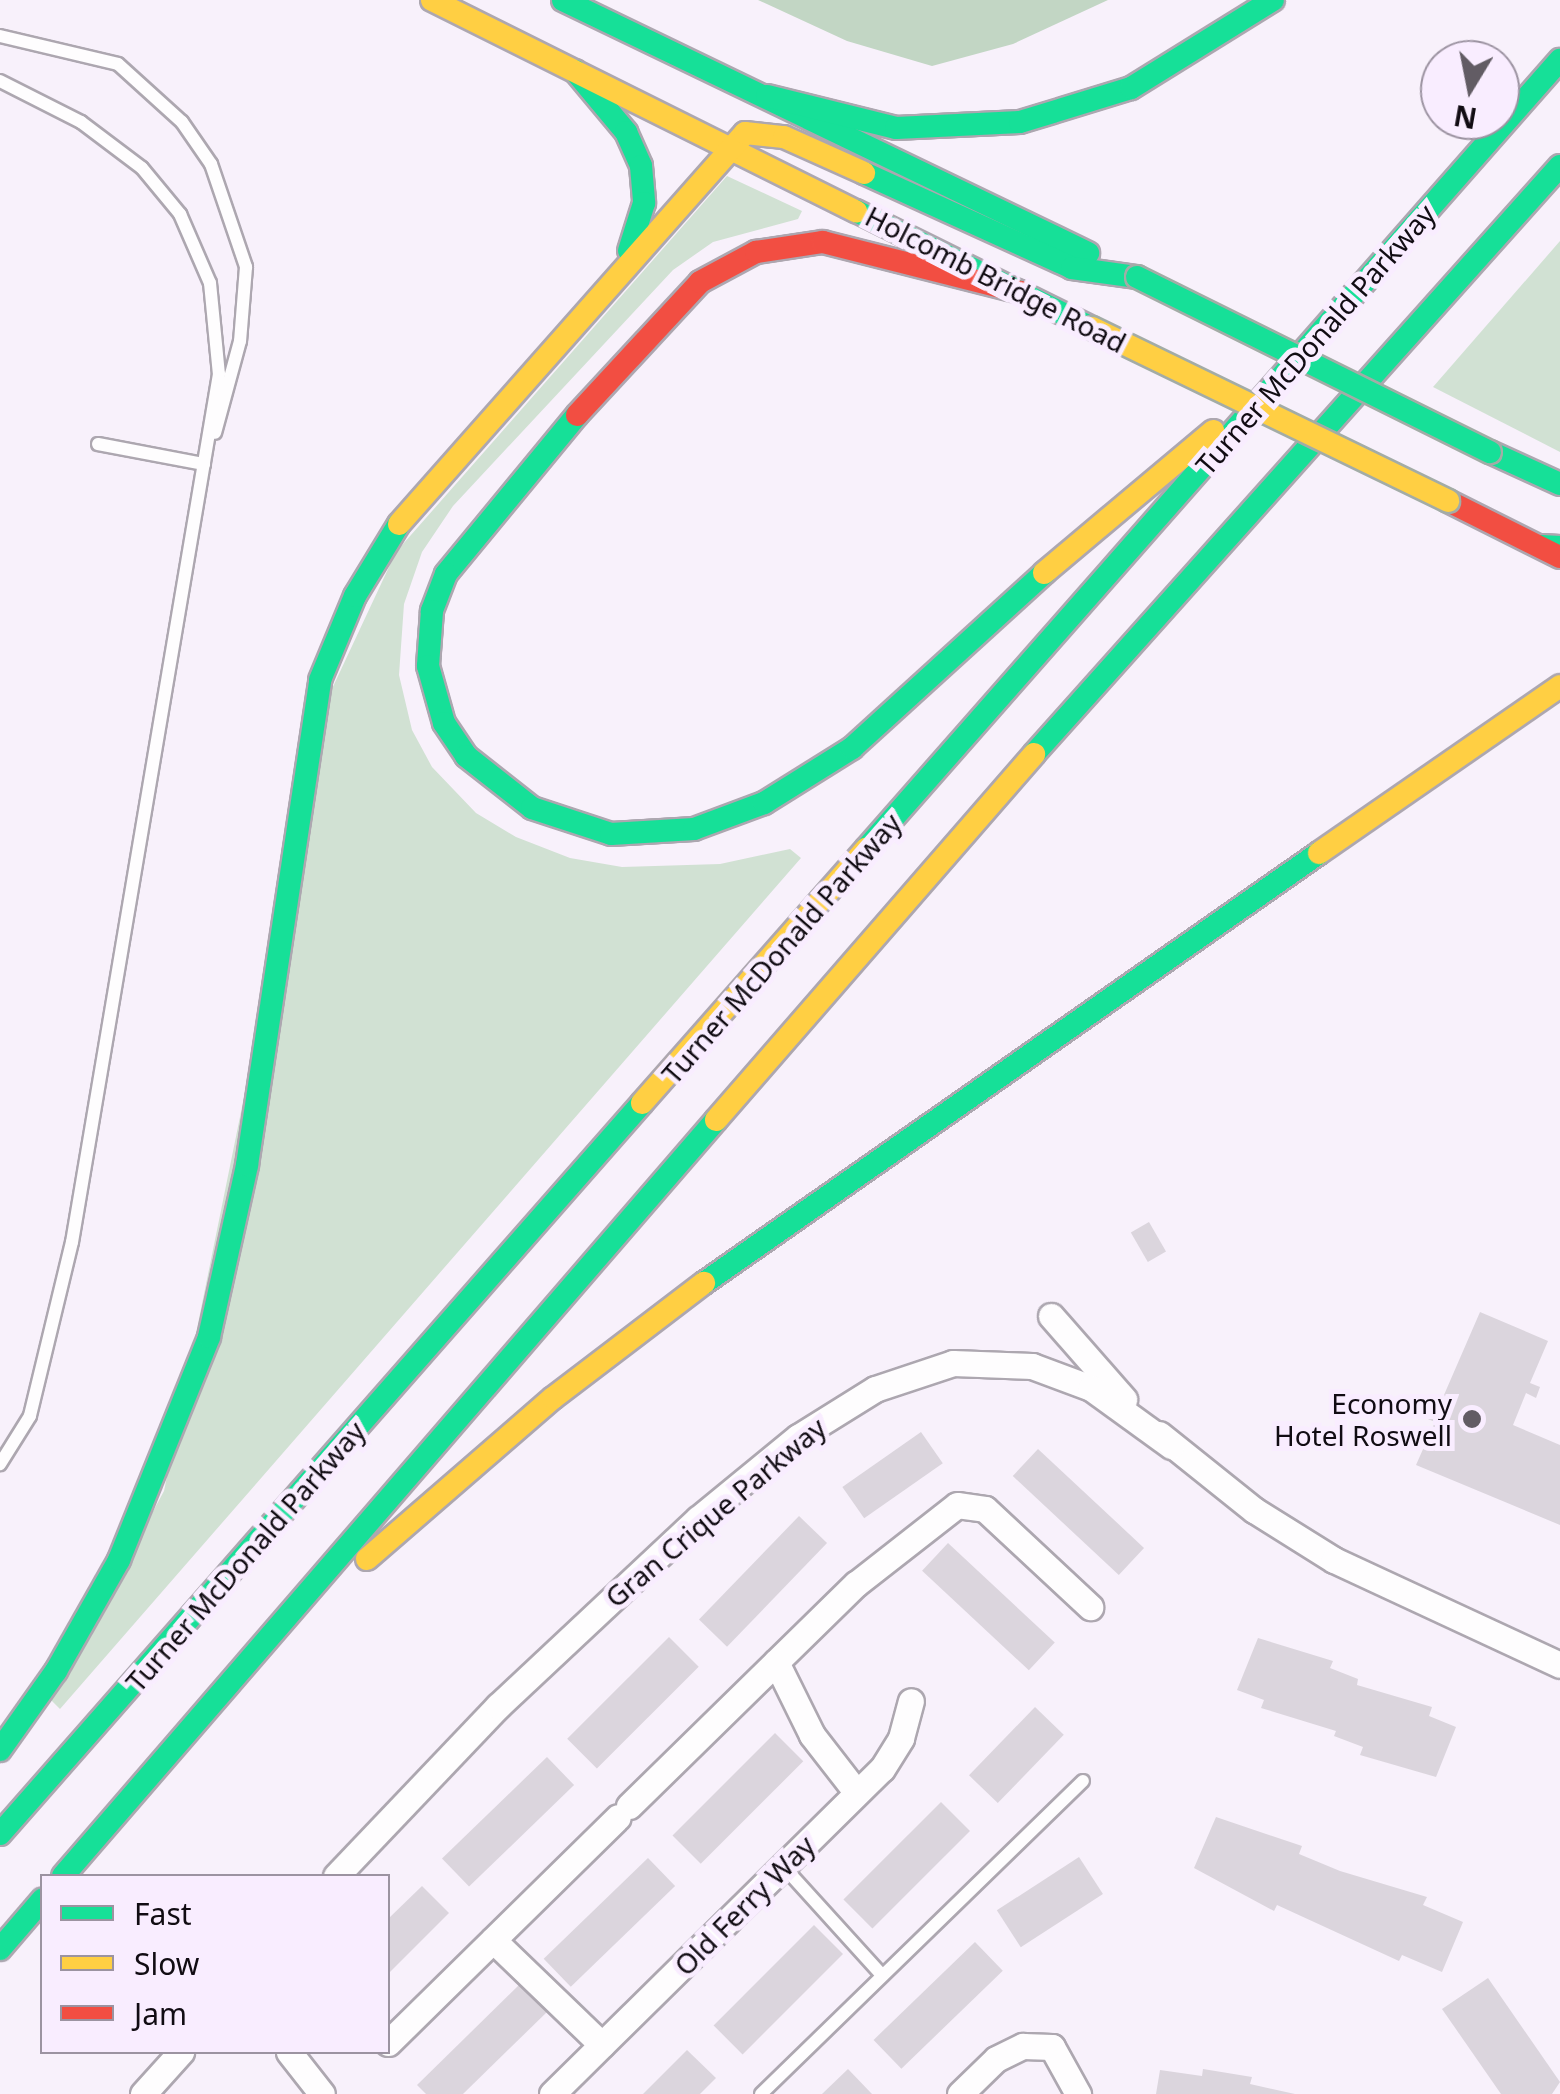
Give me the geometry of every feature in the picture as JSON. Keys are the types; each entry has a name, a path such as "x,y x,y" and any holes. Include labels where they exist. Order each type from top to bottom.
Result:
{"main road":[{"name":"Holcomb Bridge Road","path":"432,0 1092,328 1554,550"},
{"path":"563,0 1560,484"},
{"path":"767,96 896,128 1020,122 1130,88 1273,0"},
{"name":"Turner McDonald Parkway","path":"0,1834 1560,60"},
{"path":"575,71 626,132 643,178 638,228 613,278"},
{"path":"0,1750 56,1672 120,1560 209,1337 247,1165 309,729 336,638 402,520 727,146 745,133 769,132 1072,268 1137,277"},
{"path":"65,1874 997,795 1560,166"},
{"path":"1024,293 823,242 756,252 694,288 524,471 446,574 432,611 428,666 444,723 466,756 532,808 611,834 683,831 764,803 852,748 1123,500 1271,392"},
{"path":"1474,742 1548,666"},
{"path":"268,1642 627,1340 1474,742 1560,686"},
{"path":"0,1949 40,1902"}],"street":[{"path":"1052,1316 1171,1446 1334,1560 1560,1665"},
{"name":"Gran Crique Parkway","path":"338,1874 498,1706 698,1519 798,1436 875,1389 953,1363 1032,1366 1100,1394 1171,1446"},
{"path":"390,2041 868,1573 965,1503 984,1510 1090,1607"},
{"path":"776,1662 812,1735 857,1792"},
{"name":"Old Ferry Way","path":"552,2094 893,1754 911,1701"},
{"path":"493,1940 602,2045"},
{"path":"960,2094 996,2059 1023,2046 1052,2047 1078,2094"},
{"path":"143,2094 179,2054"},
{"path":"291,2054 322,2094"}],"lane":[{"path":"0,36 118,64 182,122 211,164 246,267 229,396 204,464"},
{"path":"0,80 81,122 142,168 180,214 210,283 219,374 58,1312 30,1416 0,1464"},
{"path":"98,444 204,464"},
{"path":"761,2094 1083,1781"},
{"path":"783,1866 882,1975"}],"green space":[{"path":"758,0 1108,0 1013,44 932,66 847,41"},
{"path":"727,176 802,211 798,219 713,242 673,270 453,506 422,552 404,604 399,675 412,730 432,767 476,813 516,837 570,858 622,867 720,864 790,849 801,858 60,1709 51,1700 164,1491 323,708 396,552"},
{"path":"1560,241 1560,452 1433,387"}],"building":[{"path":"1149,1222 1166,1251 1148,1262 1131,1232"},
{"name":"Economy Hotel Roswell","path":"1480,1312 1548,1341 1530,1383 1540,1387 1536,1398 1526,1393 1513,1425 1560,1445 1560,1525 1416,1465 1435,1422 1423,1417 1428,1407 1437,1411"},
{"path":"921,1432 943,1463 864,1518 842,1487"},
{"path":"1038,1449 1144,1548 1119,1575 1013,1476"},
{"path":"799,1516 827,1543 727,1647 699,1620"},
{"path":"948,1543 1055,1643 1029,1670 922,1571"},
{"path":"669,1637 699,1667 597,1769 567,1739"},
{"path":"1258,1638 1333,1661 1330,1668 1358,1679 1357,1685 1432,1707 1429,1716 1456,1727 1436,1777 1360,1755 1363,1747 1334,1736 1336,1731 1261,1708 1264,1700 1237,1690"},
{"path":"1035,1707 1064,1735 998,1803 969,1775"},
{"path":"775,1733 803,1761 701,1864 672,1836"},
{"path":"547,1757 574,1785 469,1886 442,1858"},
{"path":"941,1802 970,1831 872,1929 843,1900"},
{"path":"1216,1817 1302,1846 1299,1854 1340,1871 1427,1897 1423,1905 1463,1922 1442,1972 1402,1955 1399,1961 1277,1905 1274,1911 1194,1868"},
{"path":"1079,1857 1103,1894 1021,1947 997,1910"},
{"path":"648,1858 675,1886 571,1987 544,1959"},
{"path":"422,1886 449,1913 390,1972 390,1917"},
{"path":"814,1925 843,1954 743,2054 714,2025"},
{"path":"975,1942 1003,1971 901,2069 874,2040"},
{"path":"1488,1978 1560,2082 1552,2094 1501,2094 1442,2009"},
{"path":"520,1984 548,2011 463,2094 426,2094 417,2085"},
{"path":"687,2050 716,2078 700,2094 643,2094"},
{"path":"848,2069 872,2094 822,2094"},
{"path":"1203,2069 1252,2077 1250,2084 1295,2094 1156,2094 1160,2070 1202,2076"}],"traffic: fast":[{"path":"563,0 1088,253"},
{"path":"767,96 896,128 1020,122 1131,88 1273,0"},
{"path":"866,849 1560,60"},
{"path":"575,71 626,132 641,166 644,203 629,251"},
{"path":"1034,754 1560,166"},
{"path":"864,173 1072,268 1137,277"},
{"path":"856,211 1092,328"},
{"path":"1137,277 1490,452"},
{"path":"577,415 446,574 432,611 428,666 444,723 466,756 532,808 611,834 694,829 764,803 852,748 1044,573"},
{"path":"1490,452 1560,484"},
{"path":"0,1750 56,1671 119,1560 209,1337 247,1165 320,680 355,596 399,524"},
{"path":"1541,546 1560,547"},
{"path":"704,1283 1319,853"},
{"path":"0,1834 642,1103"},
{"path":"65,1874 716,1120"},
{"path":"0,1949 40,1902"}],"traffic: slow":[{"path":"432,0 856,211"},
{"path":"399,524 745,133 784,137 864,173"},
{"path":"1092,328 1448,501"},
{"path":"1044,573 1213,431"},
{"path":"1319,853 1560,686"},
{"path":"716,1120 1034,754"},
{"path":"642,1103 866,849"},
{"path":"367,1559 553,1398 704,1283"}],"traffic: jam":[{"path":"577,415 700,282 756,252 823,242 1024,293"},
{"path":"1448,501 1560,557"}],"place":[{"name":"Economy Hotel Roswell","path":"1472,1419"}]}
